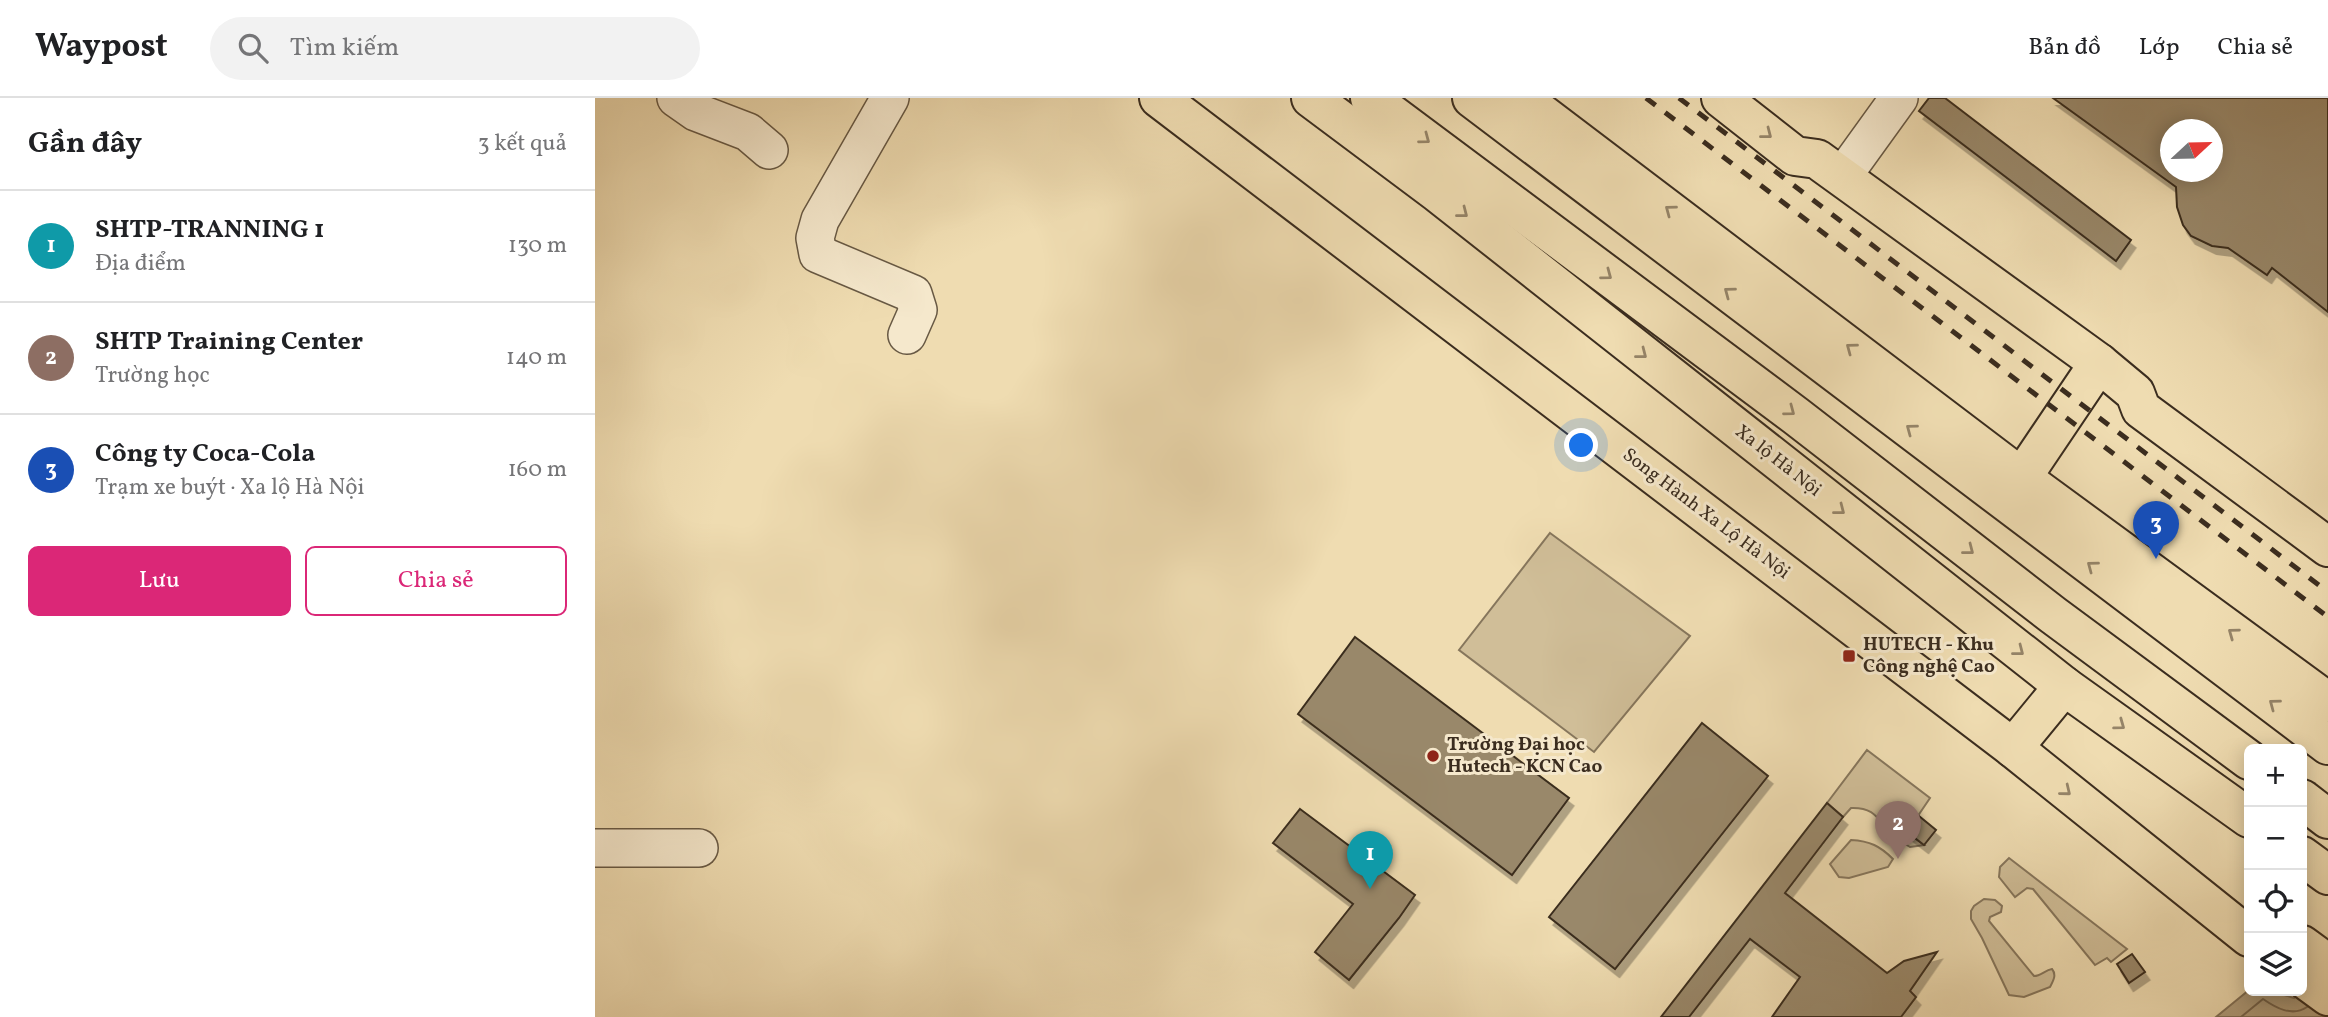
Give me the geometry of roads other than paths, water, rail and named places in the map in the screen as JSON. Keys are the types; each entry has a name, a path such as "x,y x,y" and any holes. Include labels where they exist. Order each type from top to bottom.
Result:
{"main road":[{"name":"Song Hành Xa Lộ Hà Nội","path":"1159,98 2021,739 2244,900"},
{"name":"Song Hành Xa Lộ Hà Nội","path":"1195,98 2021,739 2244,933"},
{"name":"Xa lộ Hà Nội","path":"1311,98 1438,193 2064,686 2244,814"},
{"path":"1370,98 1796,416 2053,615 2244,757"},
{"path":"1472,98 2014,490 2328,702"},
{"path":"1521,98 2014,490 2328,745"},
{"path":"1721,98 1795,156 1830,168 2099,363 2134,393 2141,409 2328,547"},
{"path":"1763,98 1809,135 1830,168"},
{"path":"2014,490 2099,363"},
{"path":"2134,393 2153,391 2328,523"},
{"path":"2021,739 2064,686"},
{"path":"2307,860 2328,875"},
{"path":"2307,949 2328,964"},
{"path":"2307,981 2328,996"}],"street":[{"path":"676,98 696,112 748,132 769,150"},
{"path":"890,98 820,220 815,237 818,254 913,294 918,310 907,335"},
{"path":"1830,168 1899,98"},
{"path":"595,848 699,848"}],"water":[{"path":"2328,951 2328,1017 2216,1017 2244,994 2294,998 2307,996 2307,980"}],"railway":[{"path":"1646,98 2328,617"},
{"path":"1679,98 2328,592"}],"place":[{"name":"Công ty Coca-Cola","path":"2156,559"},
{"name":"HUTECH - Khu Công nghệ Cao","path":"1849,656"},
{"name":"Trường Đại học Hutech - KCN Cao","path":"1433,756"},
{"name":"SHTP Training Center","path":"1898,859"},
{"name":"SHTP-TRANNING 1","path":"1370,889"}]}
